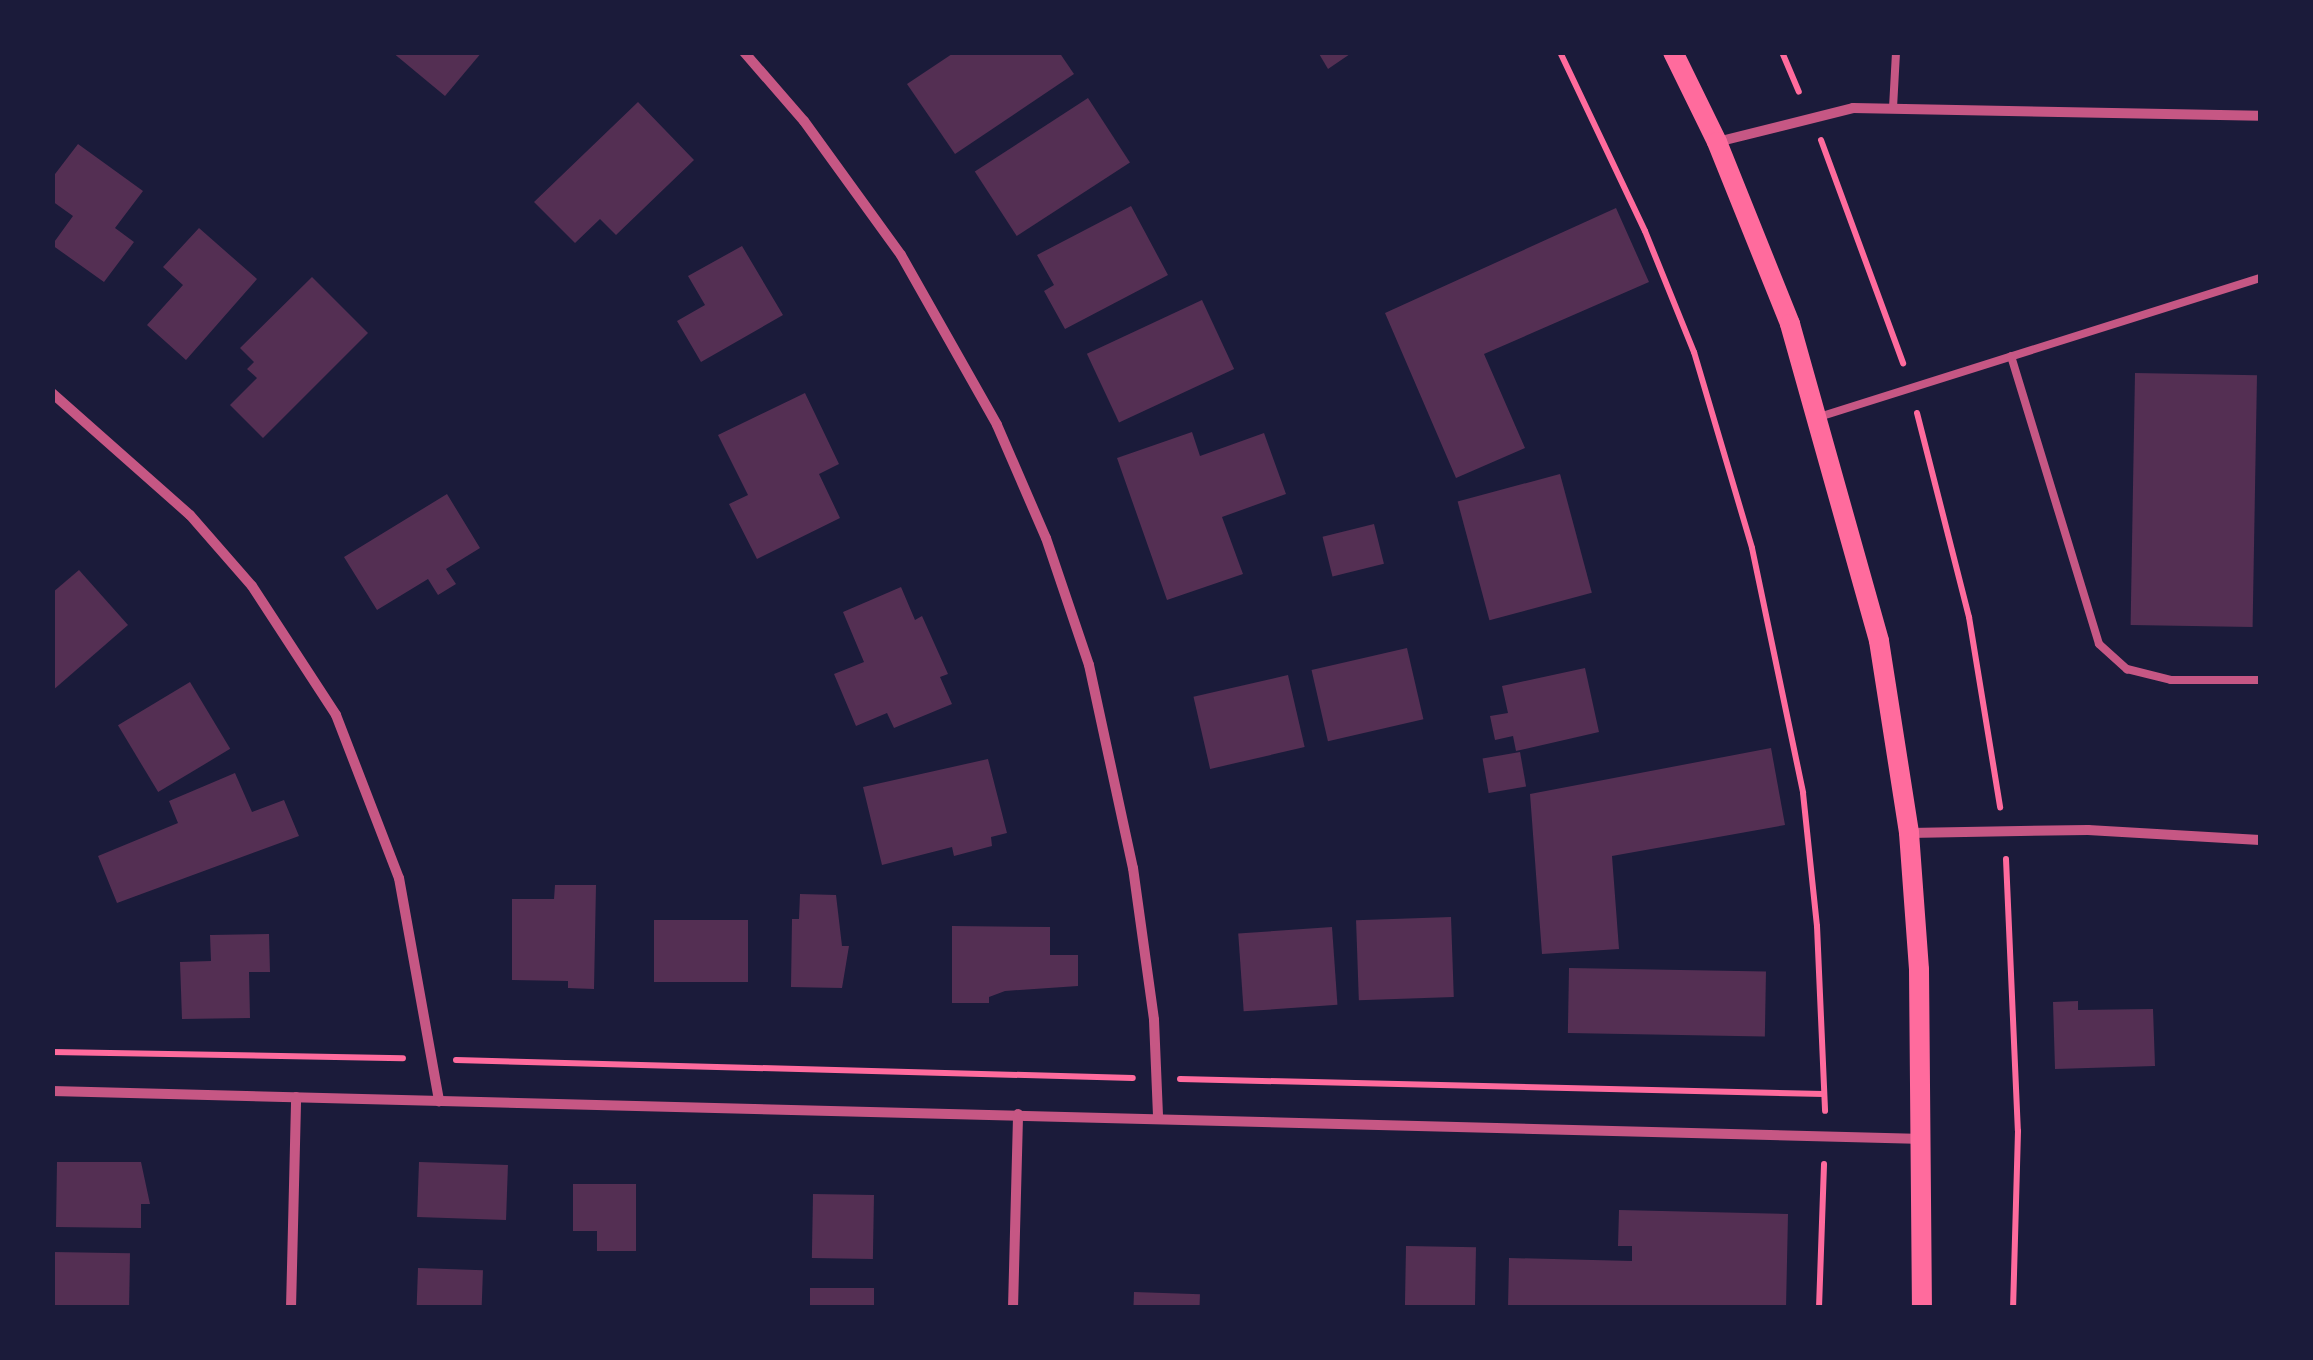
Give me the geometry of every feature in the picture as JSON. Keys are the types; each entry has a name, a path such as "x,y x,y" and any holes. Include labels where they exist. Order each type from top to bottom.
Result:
{"main road":[{"path":"1674,52 1718,142 1819,416 1879,642 1909,833 1925,1139 1922,1308"}],"street":[{"path":"744,52 804,121 901,255 997,425 1046,538 1107,735 1133,868 1158,1118"},
{"path":"1718,142 1853,108 2260,116"},
{"path":"52,393 190,516 305,661 369,790 399,878 439,1101"},
{"path":"1909,833 2260,840"},
{"path":"52,1091 1925,1139"},
{"path":"291,1308 296,1097"},
{"path":"1013,1308 1018,1114"}],"lane":[{"path":"1894,108 1896,52"},
{"path":"1819,416 2260,278"},
{"path":"2011,356 2099,644 2127,669 2171,680 2260,680"}],"path":[{"path":"1560,52 1645,231 1694,352 1752,548 1802,793 1818,926 1825,1136 1818,1308"},
{"path":"1782,52 1878,282 1910,388 1969,617 2003,832 2017,1060 2013,1308"},
{"path":"52,1052 1824,1094"}],"building":[{"path":"392,52 482,52 445,96"},
{"path":"955,52 1059,52 1074,74 955,154 907,84"},
{"path":"1318,52 1353,52 1328,69"},
{"path":"1088,98 1130,163 1017,236 975,172"},
{"path":"638,102 694,160 616,235 600,219 575,243 534,202"},
{"path":"78,144 143,191 115,228 134,242 104,282 52,245 73,216 52,201 52,178"},
{"path":"1131,206 1168,275 1065,329 1044,291 1054,285 1037,255"},
{"path":"1616,208 1649,282 1484,354 1525,448 1456,478 1385,313"},
{"path":"199,228 257,279 186,360 147,325 183,285 163,267"},
{"path":"742,246 783,315 701,362 677,321 705,305 688,276"},
{"path":"312,277 368,333 263,438 230,405 257,378 247,369 254,362 240,348"},
{"path":"1202,300 1234,369 1119,423 1087,354"},
{"path":"2135,373 2257,375 2253,627 2131,625"},
{"path":"805,393 839,464 819,474 840,518 757,559 729,504 748,495 718,435"},
{"path":"1192,432 1200,456 1264,433 1286,494 1222,517 1243,574 1167,600 1117,458"},
{"path":"1560,474 1592,593 1489,620 1458,501"},
{"path":"447,494 480,548 446,569 456,584 438,595 428,579 377,610 344,557"},
{"path":"1374,524 1384,564 1332,577 1323,537"},
{"path":"79,570 128,625 52,691 52,593"},
{"path":"901,587 915,620 922,616 948,674 940,677 952,704 894,728 887,713 856,726 834,674 864,662 843,612"},
{"path":"1407,648 1423,719 1328,741 1312,670"},
{"path":"1585,668 1599,732 1516,751 1513,736 1495,740 1490,716 1508,713 1502,686"},
{"path":"1288,675 1305,747 1210,769 1193,697"},
{"path":"190,682 230,749 158,792 118,725"},
{"path":"1771,748 1785,825 1612,856 1619,949 1542,954 1530,794"},
{"path":"1520,752 1526,786 1489,793 1483,759"},
{"path":"988,759 1007,833 991,837 992,846 954,856 952,847 882,865 863,787"},
{"path":"235,773 252,812 284,800 299,836 117,903 98,856 178,823 169,801"},
{"path":"555,885 596,885 594,989 568,988 568,981 512,980 512,899 554,899"},
{"path":"800,894 836,895 842,946 849,946 842,988 791,987 792,919 799,919"},
{"path":"1451,917 1454,997 1359,1000 1356,920"},
{"path":"654,920 748,920 748,982 654,982"},
{"path":"952,926 1050,927 1050,955 1078,955 1078,986 1005,991 989,997 989,1003 952,1003"},
{"path":"1332,927 1337,1005 1244,1011 1238,934"},
{"path":"269,934 270,972 249,972 250,1018 182,1019 180,962 211,961 210,935"},
{"path":"1569,968 1766,971 1765,1036 1568,1033"},
{"path":"2078,1001 2078,1010 2153,1009 2155,1066 2055,1069 2053,1002"},
{"path":"57,1162 141,1162 150,1204 141,1204 141,1228 56,1227"},
{"path":"419,1162 508,1165 506,1220 417,1217"},
{"path":"573,1184 636,1184 636,1251 597,1251 597,1231 573,1231"},
{"path":"813,1194 874,1195 873,1259 812,1258"},
{"path":"1619,1210 1788,1214 1786,1308 1508,1308 1509,1258 1632,1261 1632,1246 1618,1246"},
{"path":"1406,1246 1476,1247 1475,1308 1405,1308"},
{"path":"52,1252 130,1253 129,1308 52,1308"},
{"path":"418,1268 483,1270 482,1308 417,1308"},
{"path":"810,1288 874,1288 874,1308 810,1308"},
{"path":"1134,1292 1200,1294 1199,1308 1133,1308"}]}
